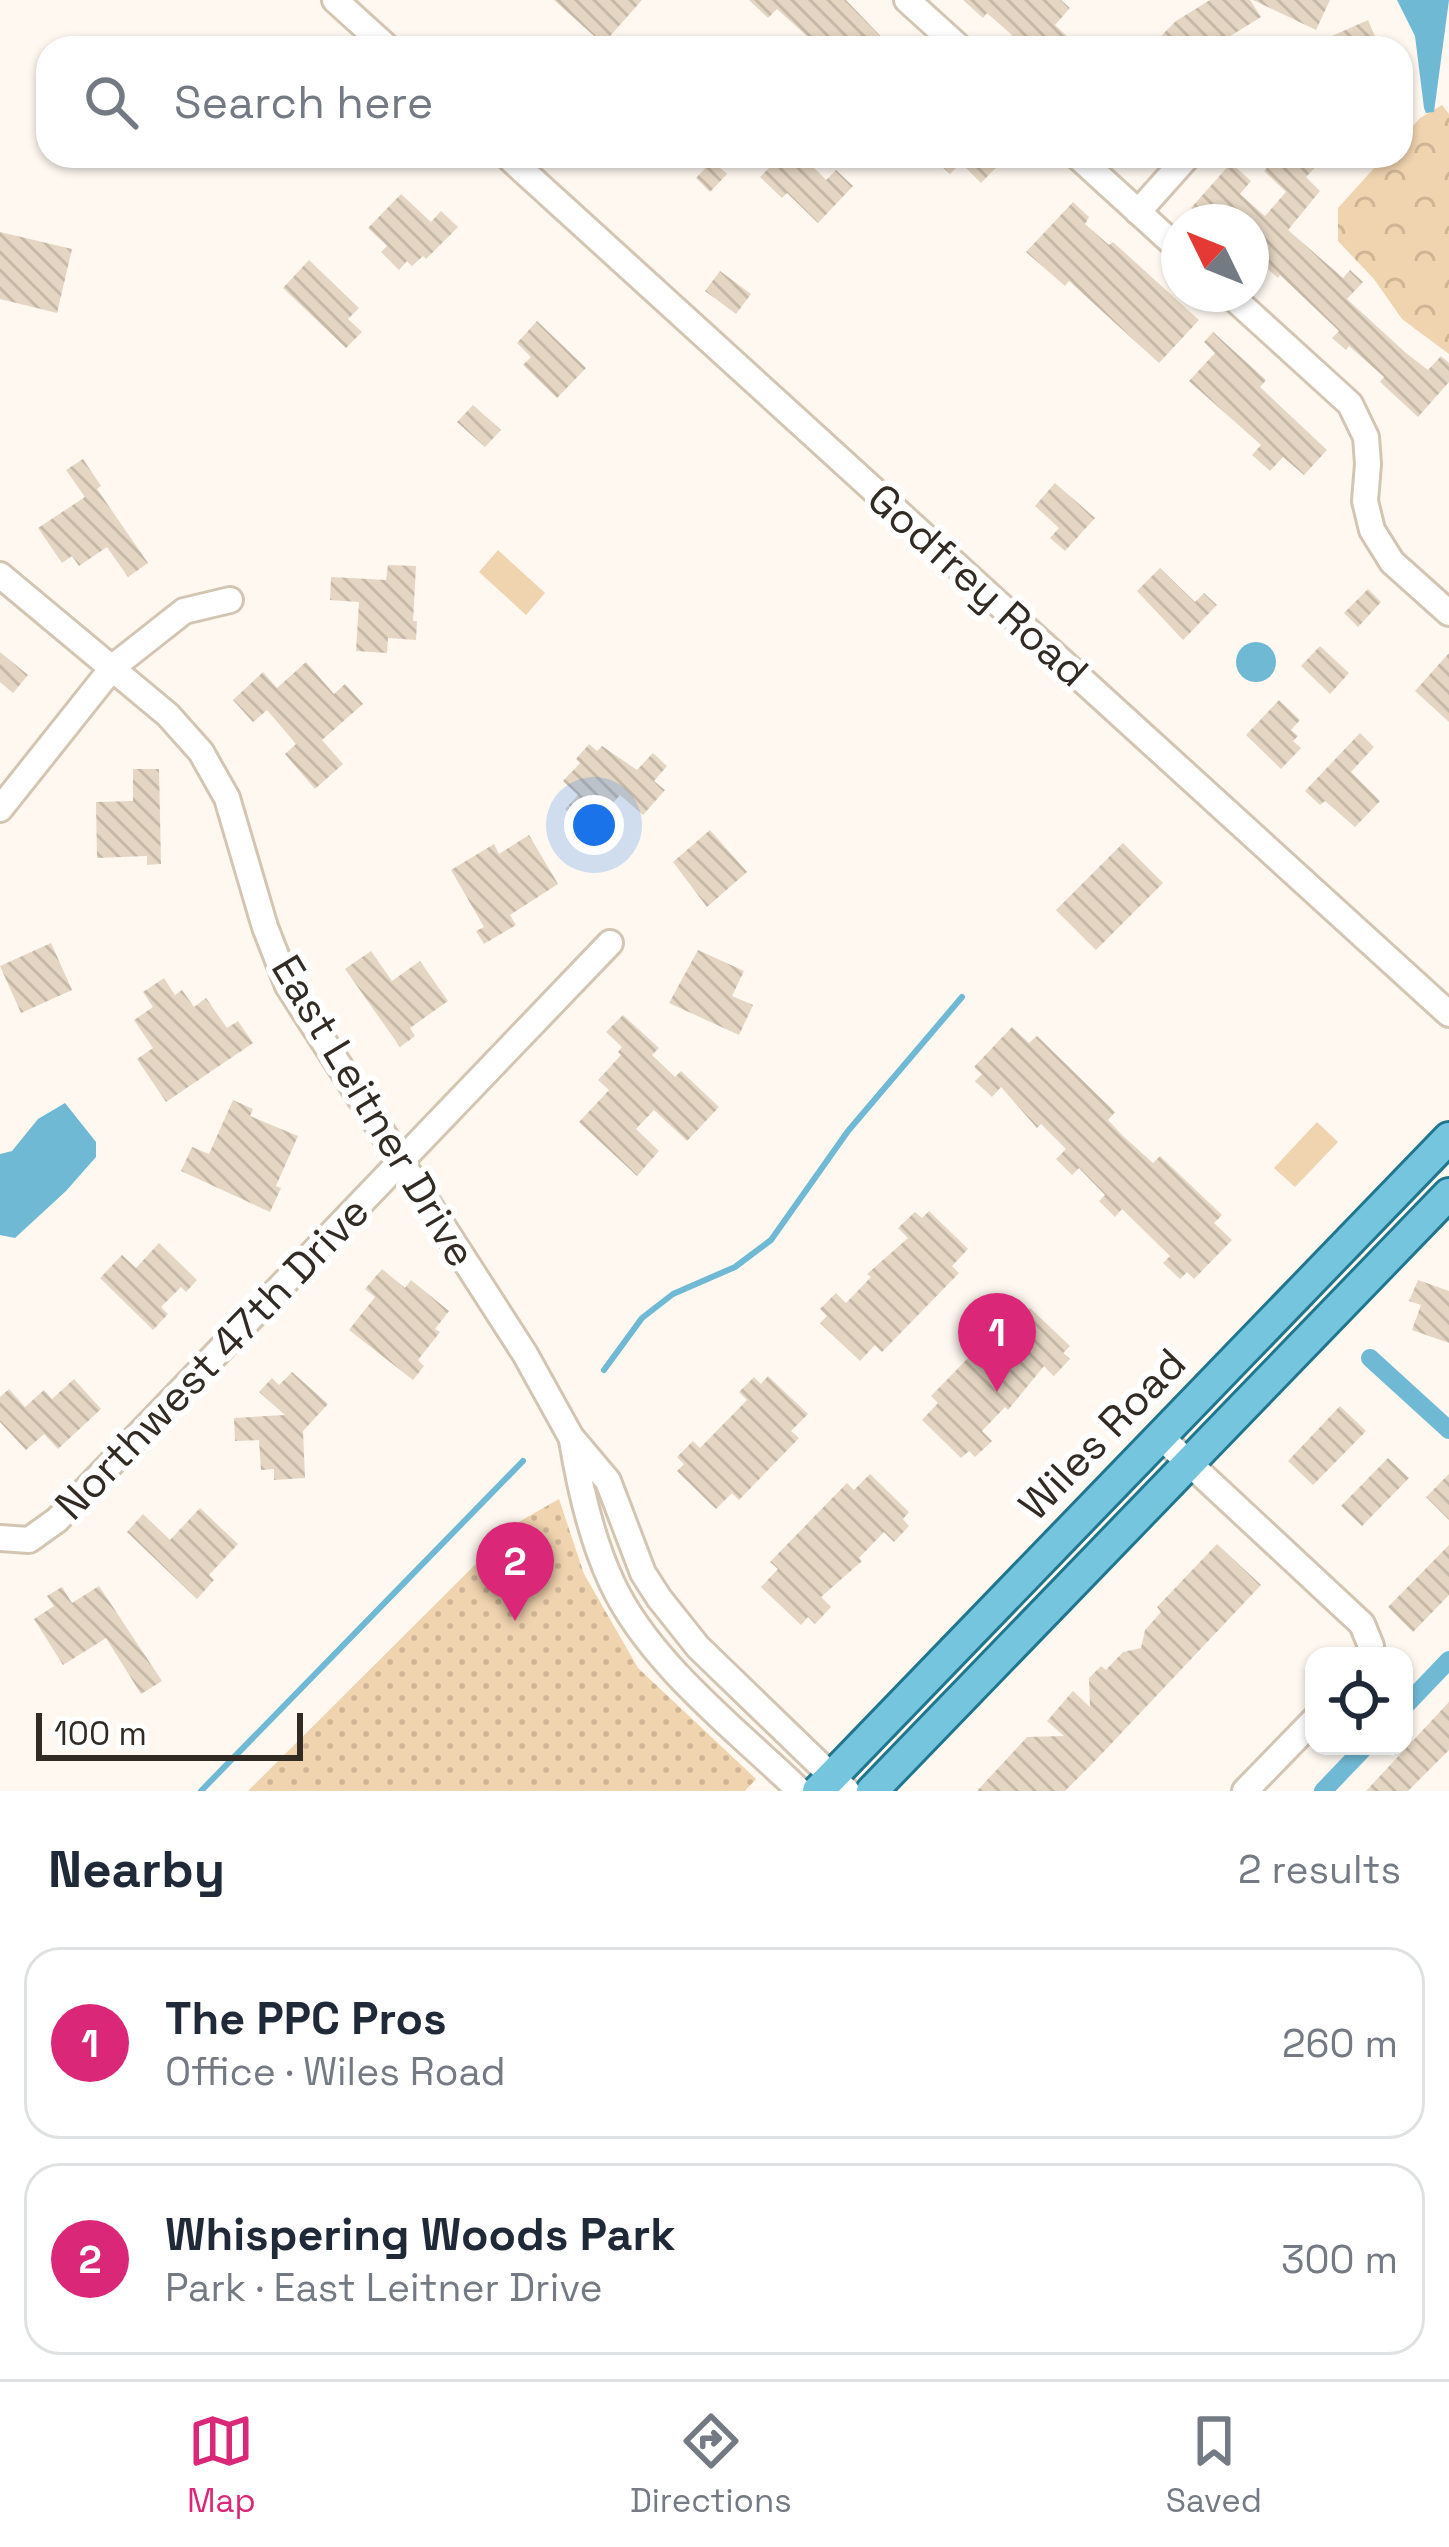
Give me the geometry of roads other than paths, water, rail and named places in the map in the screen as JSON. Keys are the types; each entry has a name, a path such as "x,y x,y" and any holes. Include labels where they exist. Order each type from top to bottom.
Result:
{"main road":[{"name":"Wiles Road","path":"832,1786 1159,1435 1449,1138"},
{"name":"Wiles Road","path":"872,1791 1449,1194"}],"street":[{"path":"335,0 375,36"},
{"path":"908,0 947,36"},
{"name":"Godfrey Road","path":"520,168 1449,1014"},
{"path":"1090,168 1161,233"},
{"path":"1138,212 1177,168"},
{"path":"1248,312 1350,404 1366,437 1364,501 1372,530 1392,562 1449,614"},
{"name":"East Leitner Drive","path":"0,575 168,715 201,752 227,798 265,927 288,986 525,1354 571,1437 608,1481 643,1573 698,1646 832,1786"},
{"path":"0,809 113,667 184,611 230,600"},
{"name":"Northwest 47th Drive","path":"0,1538 28,1540 57,1520 610,943"},
{"path":"1159,1435 1362,1624 1370,1647"},
{"name":"East Leitner Drive","path":"571,1437 590,1524 613,1586 632,1616 674,1670 800,1791"},
{"path":"632,1616 659,1598"},
{"path":"729,1722 752,1698"},
{"path":"1245,1791 1305,1729"}],"water":[{"path":"1397,0 1449,0 1434,112 1426,113 1424,108 1415,36"},
{"path":"1256,642 1270,648 1276,662 1270,676 1256,682 1242,676 1236,662 1242,648"},
{"path":"65,1103 96,1142 96,1157 15,1238 0,1235 0,1154 12,1151 38,1119"}],"waterway":[{"path":"604,1370 642,1318 673,1294 735,1267 771,1240 848,1131 962,997"},
{"path":"1370,1358 1449,1430"},
{"path":"201,1791 523,1461"},
{"path":"1413,1698 1449,1660"},
{"path":"1323,1791 1357,1755"}],"place":[{"name":"The PPC Pros","path":"997,1392"},
{"name":"Whispering Woods Park","path":"515,1621"}]}
